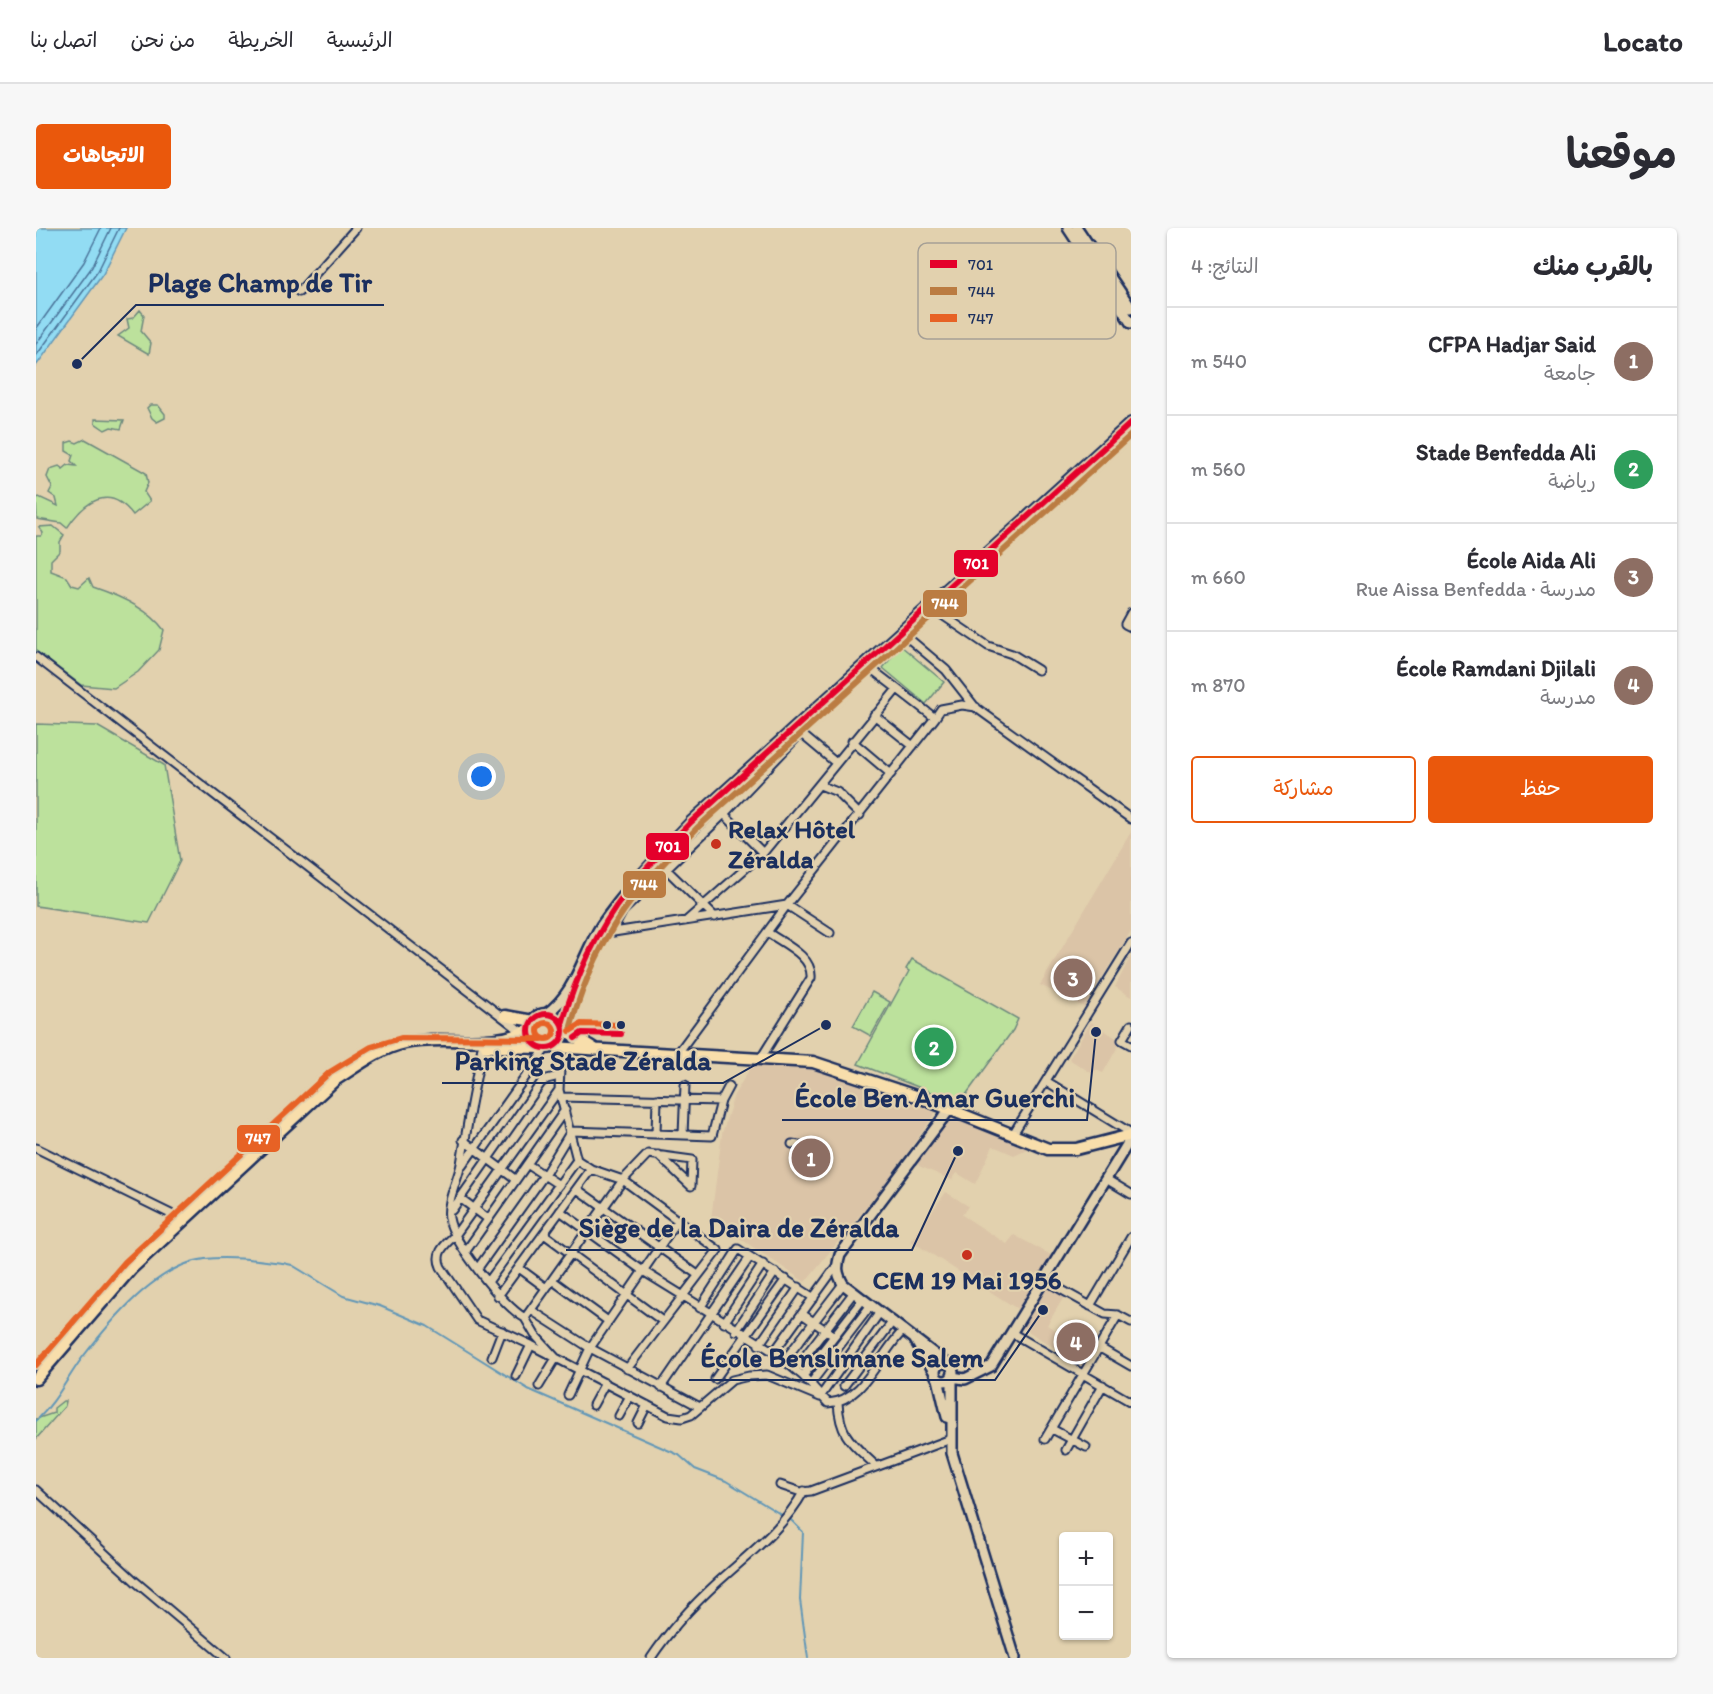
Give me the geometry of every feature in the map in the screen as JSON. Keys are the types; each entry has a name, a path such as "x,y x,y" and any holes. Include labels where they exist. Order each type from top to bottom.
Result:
{"main road":[{"path":"1068,228 1078,243"},
{"path":"1077,228 1087,243"},
{"path":"1116,286 1131,308"},
{"path":"1116,300 1131,323"},
{"path":"36,1380 131,1269 335,1080 385,1051 411,1042 510,1038 530,1030 567,994 597,933 627,891 691,822 797,731 865,664 1131,423"},
{"path":"550,1048 560,1042 569,999 607,919"},
{"path":"546,1014 555,1017 562,1026 595,1050"},
{"path":"508,1019 530,1030 550,1048"},
{"path":"508,1019 510,1038"},
{"path":"385,1051 421,1046 550,1048 678,1053 813,1062 837,1068 1048,1149 1076,1149 1131,1135"},
{"path":"949,1110 840,1256 837,1273 843,1284 949,1365 973,1376"},
{"path":"936,1376 944,1381 952,1377 964,1379 991,1366 1131,1135"},
{"path":"908,1333 936,1376 950,1434 952,1453 1015,1658"},
{"path":"936,1376 938,1365 949,1365"},
{"path":"949,1365 952,1377 950,1434"}],"street":[{"path":"299,292 356,228"},
{"path":"929,606 988,646 1012,654 1038,670"},
{"path":"1131,613 1125,624 1131,627"},
{"path":"901,632 946,670 976,707 1131,819"},
{"path":"36,657 508,1019"},
{"path":"865,664 935,718"},
{"path":"686,921 763,853 852,741 897,689"},
{"path":"678,1053 788,904 941,709 962,705 976,707"},
{"path":"874,715 913,746"},
{"path":"616,931 617,922 623,911 724,814 797,731 836,763"},
{"path":"852,741 891,774"},
{"path":"819,785 837,792 860,815"},
{"path":"724,814 763,853"},
{"path":"666,869 715,917"},
{"path":"601,934 788,904 830,933"},
{"path":"761,1058 811,978 812,972 806,959 767,932"},
{"path":"1013,1134 1131,943"},
{"path":"1131,1024 1122,1040 1131,1046"},
{"path":"482,1047 463,1140 460,1168 448,1215 466,1251 498,1296 507,1307 525,1318 556,1358"},
{"path":"550,1048 559,1076 560,1093 577,1160 591,1169 623,1180 718,1250 661,1320 627,1369"},
{"path":"460,1168 550,1048"},
{"path":"448,1215 541,1083 551,1077 559,1076"},
{"path":"1046,1081 1131,1135"},
{"path":"683,1135 685,1085"},
{"path":"571,1131 712,1136 729,1086"},
{"path":"560,1093 722,1101"},
{"path":"560,1093 456,1234 440,1250 438,1261 477,1320 531,1345 668,1416 681,1418 692,1415 732,1380 749,1376 767,1375 820,1397 828,1403 838,1403 854,1394 908,1333"},
{"path":"656,1134 657,1099"},
{"path":"466,1251 565,1110"},
{"path":"478,1268 545,1174 571,1131"},
{"path":"463,1140 516,1180"},
{"path":"792,1144 805,1146"},
{"path":"36,1148 183,1220"},
{"path":"525,1318 623,1180 648,1154 658,1155 692,1160 691,1186 658,1155"},
{"path":"488,1282 577,1160"},
{"path":"527,1164 559,1185"},
{"path":"498,1296 591,1169"},
{"path":"1106,1179 1131,1194"},
{"path":"577,1189 698,1275"},
{"path":"460,1198 488,1219"},
{"path":"560,1211 643,1271 736,1331 774,1352 803,1376 820,1397"},
{"path":"568,1395 590,1348 678,1220"},
{"path":"544,1234 661,1320"},
{"path":"1090,1306 1131,1237"},
{"path":"700,1308 738,1249 814,1298"},
{"path":"662,1387 750,1257"},
{"path":"724,1323 763,1264"},
{"path":"774,1352 837,1265"},
{"path":"519,1268 546,1288"},
{"path":"736,1331 775,1272"},
{"path":"715,1379 786,1279"},
{"path":"552,1280 608,1321"},
{"path":"1044,1280 1105,1314 1118,1315 1130,1320"},
{"path":"784,1361 843,1284"},
{"path":"759,1345 799,1287"},
{"path":"795,1369 854,1292"},
{"path":"803,1376 834,1336 867,1302"},
{"path":"810,1383 867,1302"},
{"path":"531,1310 590,1348 700,1407"},
{"path":"820,1397 880,1312"},
{"path":"802,1314 834,1336"},
{"path":"1045,1439 1085,1375 1118,1315"},
{"path":"844,1386 893,1321"},
{"path":"492,1357 502,1331"},
{"path":"1012,1333 1131,1402"},
{"path":"516,1376 531,1345"},
{"path":"1100,1348 1131,1366"},
{"path":"539,1386 556,1358"},
{"path":"834,1378 854,1394"},
{"path":"593,1405 605,1383"},
{"path":"1066,1450 1103,1385"},
{"path":"619,1416 630,1396"},
{"path":"838,1403 839,1422 846,1439 875,1465"},
{"path":"638,1423 647,1405"},
{"path":"1052,1429 1086,1447"},
{"path":"780,1485 804,1491 827,1486 950,1434"},
{"path":"36,1490 136,1582 226,1658"},
{"path":"651,1658 716,1584 770,1537 795,1508 804,1491"}],"shaded area":[{"path":"1131,832 1131,931 1084,1007 1040,985"},
{"path":"1131,956 1131,997 1115,987"},
{"path":"1091,1022 1121,1041 1103,1073 1096,1070 1093,1074 1069,1059"},
{"path":"752,1065 817,1069 936,1112 887,1182 805,1282 711,1219 722,1134 734,1095"},
{"path":"950,1114 1026,1144 1027,1149 1014,1155 993,1146 975,1184 957,1173 952,1180 919,1166 917,1161"},
{"name":"CEM 19 Mai 1956","path":"946,1192 968,1206 962,1215 1007,1244 1014,1235 1053,1256 1019,1310 911,1241"},
{"path":"1047,1285 1065,1295 1047,1325 1060,1333 1069,1321 1099,1339 1083,1366 1020,1326"}],"green space":[{"path":"140,310 144,315 141,331 151,343 149,354 118,336 129,328 127,319 133,318"},
{"path":"150,405 158,405 165,414 165,418 157,422 152,418 147,408"},
{"path":"95,419 124,420 121,429 111,427 105,430 95,423"},
{"path":"85,439 146,473 148,483 144,492 150,501 133,515 124,505 115,500 106,498 97,500 81,510 67,528 61,523 37,519 36,499 39,497 58,506 56,498 49,493 52,487 47,477 50,469 59,466 63,469 68,465 76,466 71,461 73,455 66,451 66,443 72,441 77,443"},
{"path":"53,526 64,535 60,542 60,551 51,560 51,571 67,577 72,585 79,587 89,578 93,587 141,609 158,622 164,630 159,650 138,672 114,688 81,685 36,651 36,536 41,536 43,533 39,527"},
{"path":"901,646 944,682 926,704 883,668"},
{"path":"36,724 97,726 164,765 180,861 149,923 36,906"},
{"path":"912,959 1018,1019 1013,1030 960,1103 858,1064 909,971 906,969"},
{"path":"872,992 890,1002 871,1036 853,1026"},
{"path":"66,1401 65,1406 36,1439 36,1419 54,1413 54,1408"}],"water":[{"path":"36,228 126,228 103,274 36,366"}],"waterway":[{"path":"36,1421 82,1358 120,1312 152,1283 169,1272 187,1264 215,1258 283,1263 292,1265 343,1296 380,1306 427,1326 528,1389 679,1455 695,1469 726,1481 782,1515"},
{"path":"791,1520 803,1532 800,1600 808,1658"}],"transit line":[{"name":"701","path":"562,1024 573,990 596,939 615,907 657,857 691,822 1131,423"},
{"name":"744","path":"571,1026 589,975 604,942 623,911 641,888 697,828 1131,435"},
{"name":"701","path":"546,1014 558,1019 563,1031 558,1043 546,1048 534,1043 529,1031 534,1019 546,1014"},
{"name":"747","path":"546,1023 554,1031 546,1039 538,1031 546,1023"},
{"name":"747","path":"570,1031 581,1024 621,1025"},
{"name":"701","path":"575,1038 582,1033 621,1034"},
{"name":"747","path":"36,1365 125,1262 330,1072 371,1047 401,1038 542,1039"}],"place":[{"name":"Plage Champ de Tir","path":"77,364"},
{"name":"Relax Hôtel Zéralda","path":"716,844"},
{"name":"École Aida Ali","path":"1073,978"},
{"name":"Parking Stade Zéralda","path":"826,1025"},
{"name":"École Ben Amar Guerchi","path":"1096,1032"},
{"name":"Stade Benfedda Ali","path":"934,1047"},
{"name":"Siège de la Daira de Zéralda","path":"958,1151"},
{"name":"CFPA Hadjar Said","path":"811,1158"},
{"name":"CEM 19 Mai 1956","path":"967,1255"},
{"name":"École Benslimane Salem","path":"1043,1310"},
{"name":"École Ramdani Djilali","path":"1076,1342"}]}
